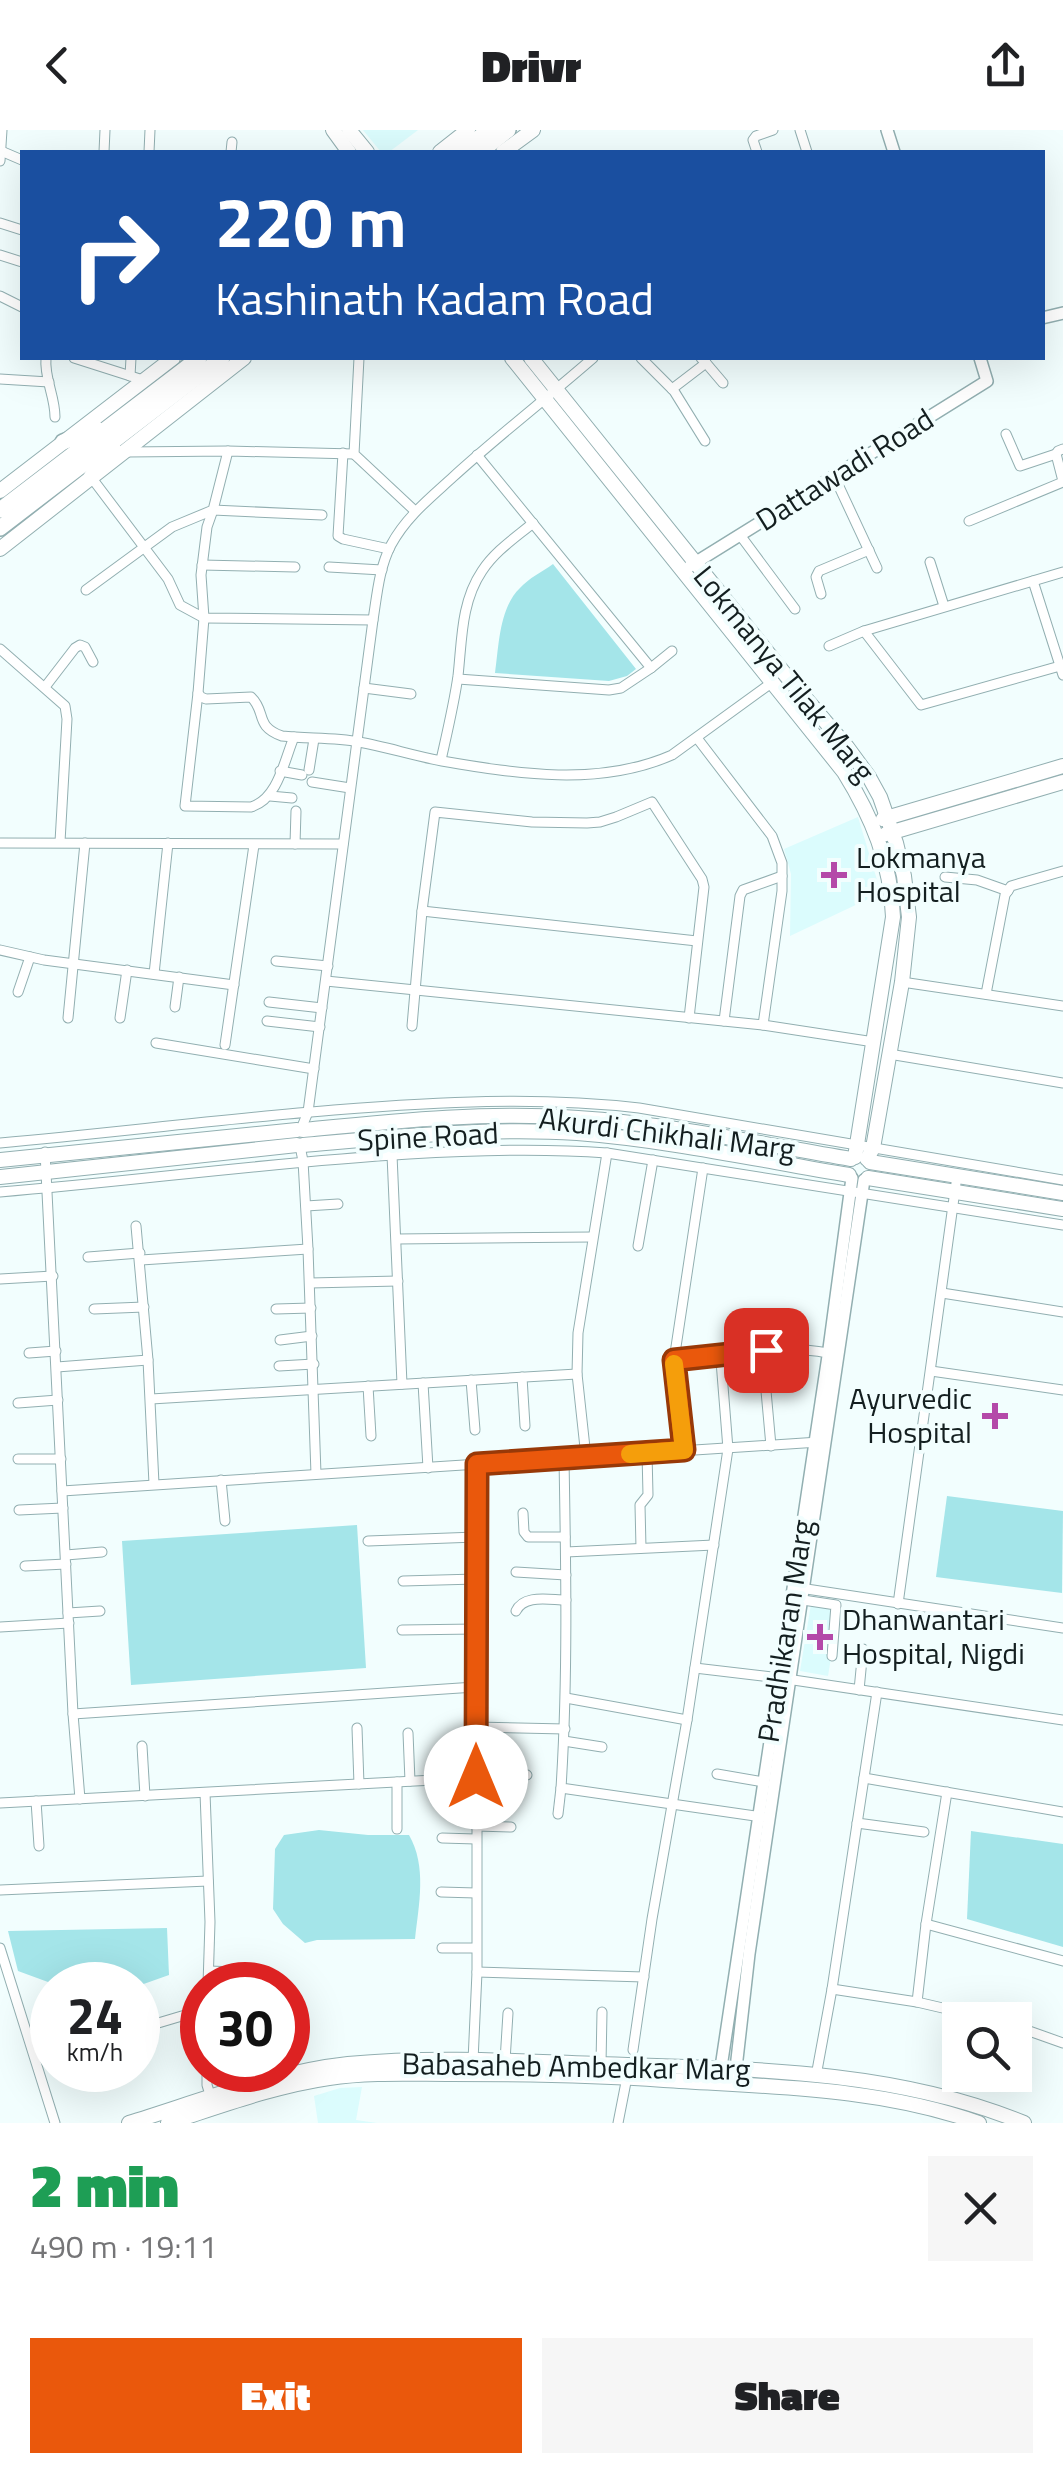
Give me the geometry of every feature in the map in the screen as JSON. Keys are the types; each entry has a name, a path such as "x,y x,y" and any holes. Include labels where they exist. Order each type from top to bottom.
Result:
{"highway":[{"path":"463,150 489,130"},
{"path":"483,150 508,130"},
{"path":"0,510 76,461 211,360"},
{"path":"0,528 120,428"}],"main road":[{"path":"332,130 347,150"},
{"path":"349,130 365,150"},
{"path":"443,150 468,130"},
{"path":"507,150 532,130"},
{"path":"0,549 76,461 137,378 169,360"},
{"path":"0,491 76,461 123,452 241,360"},
{"name":"Lokmanya Tilak Marg","path":"514,360 550,395 778,678 870,776 882,827 894,917 874,1042 862,1155"},
{"name":"Lokmanya Tilak Marg","path":"531,360 550,395"},
{"path":"882,827 1063,766"},
{"path":"882,827 1063,782"},
{"name":"Lokmanya Tilak Marg","path":"862,1155 888,1054 909,917 904,876 882,827"},
{"name":"Akurdi Chikhali Marg","path":"0,1160 46,1163 301,1141 487,1116 578,1118 862,1155 1063,1193"},
{"name":"Spine Road","path":"301,1141 488,1132 577,1133 635,1140 858,1183"},
{"path":"858,1183 872,1170 862,1155 847,1166 858,1183 954,1200 1063,1208"},
{"path":"0,1177 46,1163"},
{"name":"Babasaheb Ambedkar Marg","path":"129,2123 340,2076 505,2061 630,2064 857,2094 979,2123"},
{"name":"Babasaheb Ambedkar Marg","path":"473,2066 630,2064"},
{"name":"Babasaheb Ambedkar Marg","path":"727,2077 816,2076 901,2087 964,2101 1024,2123"},
{"name":"Babasaheb Ambedkar Marg","path":"168,2123 213,2102"}],"street":[{"path":"0,161 2,130"},
{"path":"756,150 753,140 756,136 773,130"},
{"path":"46,360 55,417"},
{"path":"80,360 137,378"},
{"path":"132,360 137,378"},
{"path":"359,360 338,536 389,549"},
{"path":"316,1474 301,1141 382,570 389,549 415,511 592,360"},
{"path":"644,360 672,389 705,441"},
{"path":"672,389 704,360 723,384"},
{"name":"Dattawadi Road","path":"689,567 987,381 981,360"},
{"path":"0,379 48,382"},
{"path":"969,521 1063,482 1060,452 1020,466 1006,434"},
{"path":"228,450 206,528 202,565 204,618 185,806 259,804 270,796 294,738"},
{"path":"123,452 349,454 415,511"},
{"path":"477,455 651,668"},
{"path":"76,461 168,579 180,605 204,618 373,620"},
{"path":"834,478 877,568"},
{"path":"86,590 172,527 213,510 322,515"},
{"path":"441,760 470,592 489,560 533,523"},
{"path":"740,535 796,610"},
{"path":"822,594 816,580 819,571 869,550"},
{"path":"930,562 944,606"},
{"path":"202,565 294,567"},
{"path":"328,568 382,570"},
{"path":"829,646 864,631 1063,572"},
{"path":"864,631 921,705 1062,671 1033,581"},
{"path":"45,687 75,648 86,648 93,662"},
{"path":"0,649 65,706 60,842"},
{"path":"458,679 609,690 622,688 672,650"},
{"path":"198,692 201,698 251,697 271,732 294,738 356,741 441,760 584,776 672,755 778,678"},
{"path":"364,688 411,694"},
{"path":"696,738 772,836 782,863 764,1025"},
{"path":"280,771 306,772 314,739"},
{"path":"312,782 350,788"},
{"path":"270,796 292,798"},
{"path":"412,1026 435,812 532,822 588,823 616,817 652,802 702,879 704,896 689,1018"},
{"path":"295,844 296,811"},
{"path":"0,843 344,844"},
{"path":"68,1018 85,843"},
{"path":"154,974 168,843"},
{"path":"225,1045 254,844"},
{"path":"986,994 1008,890 1063,870"},
{"path":"724,1021 740,896 749,886 782,876"},
{"path":"945,878 977,880 1008,890"},
{"path":"422,911 697,941"},
{"path":"0,950 73,964 234,985"},
{"path":"18,992 30,957"},
{"path":"276,961 328,966"},
{"path":"120,1018 127,970"},
{"path":"174,1007 179,978"},
{"path":"326,982 764,1025 874,1042"},
{"path":"902,982 1063,1006"},
{"path":"269,1002 322,1008"},
{"path":"267,1021 320,1027"},
{"path":"156,1043 314,1070"},
{"path":"888,1054 1063,1083"},
{"path":"0,1143 308,1112 486,1100 579,1101 639,1108 862,1155 1063,1180"},
{"path":"45,1139 80,1799"},
{"path":"0,1192 48,1188 301,1141 392,1155 488,1149 606,1152 702,1168 858,1183"},
{"path":"586,1457 577,1374 578,1333 606,1152"},
{"path":"392,1155 402,1384"},
{"path":"638,1246 652,1160"},
{"path":"684,1450 674,1360 702,1168"},
{"path":"898,1604 958,1176"},
{"name":"Pradhikaran Marg","path":"821,1442 828,1352 858,1183"},
{"name":"Pradhikaran Marg","path":"727,2077 858,1183"},
{"path":"954,1200 1063,1225"},
{"path":"306,1206 338,1204"},
{"path":"136,1226 154,1484"},
{"path":"397,1239 592,1238"},
{"path":"88,1257 308,1248"},
{"path":"0,1279 52,1276"},
{"path":"310,1284 398,1281"},
{"path":"942,1293 1063,1312"},
{"path":"94,1309 144,1307"},
{"path":"276,1309 311,1308"},
{"path":"280,1340 312,1336"},
{"path":"674,1360 766,1350 828,1352"},
{"path":"29,1353 56,1351"},
{"path":"763,1358 771,1446"},
{"path":"57,1367 148,1360"},
{"path":"618,2123 687,1720 728,1449 722,1361"},
{"path":"279,1366 314,1364"},
{"path":"931,1370 1063,1390"},
{"path":"151,1399 577,1374"},
{"path":"522,1377 525,1426"},
{"path":"471,1380 475,1430"},
{"path":"423,1383 428,1468"},
{"path":"368,1386 371,1436"},
{"path":"18,1403 58,1400"},
{"path":"62,1491 821,1442"},
{"path":"642,1548 640,1505 648,1496 647,1453"},
{"path":"18,1459 61,1458"},
{"path":"558,1814 566,1698 564,1459"},
{"path":"473,2066 477,1464"},
{"path":"221,1480 225,1520"},
{"path":"19,1510 63,1508"},
{"path":"523,1513 528,1537 565,1537"},
{"path":"368,1541 476,1537"},
{"path":"566,1552 714,1544"},
{"path":"25,1566 102,1552"},
{"path":"516,1572 566,1575"},
{"path":"403,1581 476,1579"},
{"path":"800,1592 1063,1628"},
{"path":"800,1592 836,1605 832,1656"},
{"path":"516,1611 524,1600 566,1600"},
{"path":"0,1627 100,1611"},
{"path":"402,1630 476,1629"},
{"path":"859,1690 863,1649"},
{"path":"695,1668 1063,1720"},
{"name":"Pradhikaran Marg","path":"764,1818 764,1782 785,1679"},
{"path":"73,1714 475,1687"},
{"path":"816,2076 877,1692"},
{"path":"566,1698 687,1720"},
{"path":"476,1726 565,1728"},
{"path":"357,1728 359,1784"},
{"path":"408,1733 410,1781"},
{"path":"564,1742 602,1747"},
{"path":"142,1746 145,1796"},
{"path":"717,1774 764,1782"},
{"path":"0,1803 526,1775"},
{"path":"864,1778 1063,1812"},
{"path":"397,1782 397,1828"},
{"path":"562,1788 764,1818"},
{"path":"917,2002 947,1792"},
{"path":"205,1793 209,1962"},
{"path":"36,1801 39,1846"},
{"path":"857,1823 924,1832"},
{"path":"476,1826 511,1827"},
{"path":"442,1838 476,1839"},
{"path":"0,1890 208,1882"},
{"path":"441,1892 476,1892"},
{"path":"926,1924 1063,1961"},
{"path":"0,1948 30,2040"},
{"path":"442,1948 476,1948"},
{"path":"476,1972 644,1977"},
{"path":"832,1989 942,2008"},
{"path":"505,2061 508,2012"},
{"path":"601,2064 602,2012"},
{"path":"1032,2032 1063,2043"},
{"path":"46,2092 55,2123"},
{"path":"209,2092 213,2102"}],"shaded area":[{"path":"363,130 418,130 392,150 379,150"},
{"path":"553,564 636,669 627,676 609,681 495,673 501,628 513,596"},
{"name":"Lokmanya Hospital","path":"858,817 881,893 790,936 791,874 784,849"},
{"path":"947,1496 1063,1511 1062,1593 936,1577"},
{"path":"357,1525 366,1668 131,1685 122,1541"},
{"name":"Dhanwantari Hospital, Nigdi","path":"812,1598 840,1603 828,1676 800,1671"},
{"path":"319,1830 409,1835 420,1872 415,1939 305,1943 283,1924 273,1909 275,1849 284,1835"},
{"path":"971,1831 1063,1844 1063,1947 967,1919"},
{"path":"167,1928 169,1975 160,1978 160,1962 30,1962 30,1975 18,1971 8,1931"},
{"path":"362,2087 356,2120 377,2123 318,2123 314,2096 340,2088"}],"slow traffic":[{"path":"630,1454 684,1450 674,1364"}],"place":[{"name":"Lokmanya Hospital","path":"834,875"},
{"name":"Ayurvedic Hospital","path":"995,1416"},
{"name":"Dhanwantari Hospital, Nigdi","path":"820,1637"}],"route":[{"path":"476,1777 477,1464 684,1450 674,1360 766,1350"}]}
